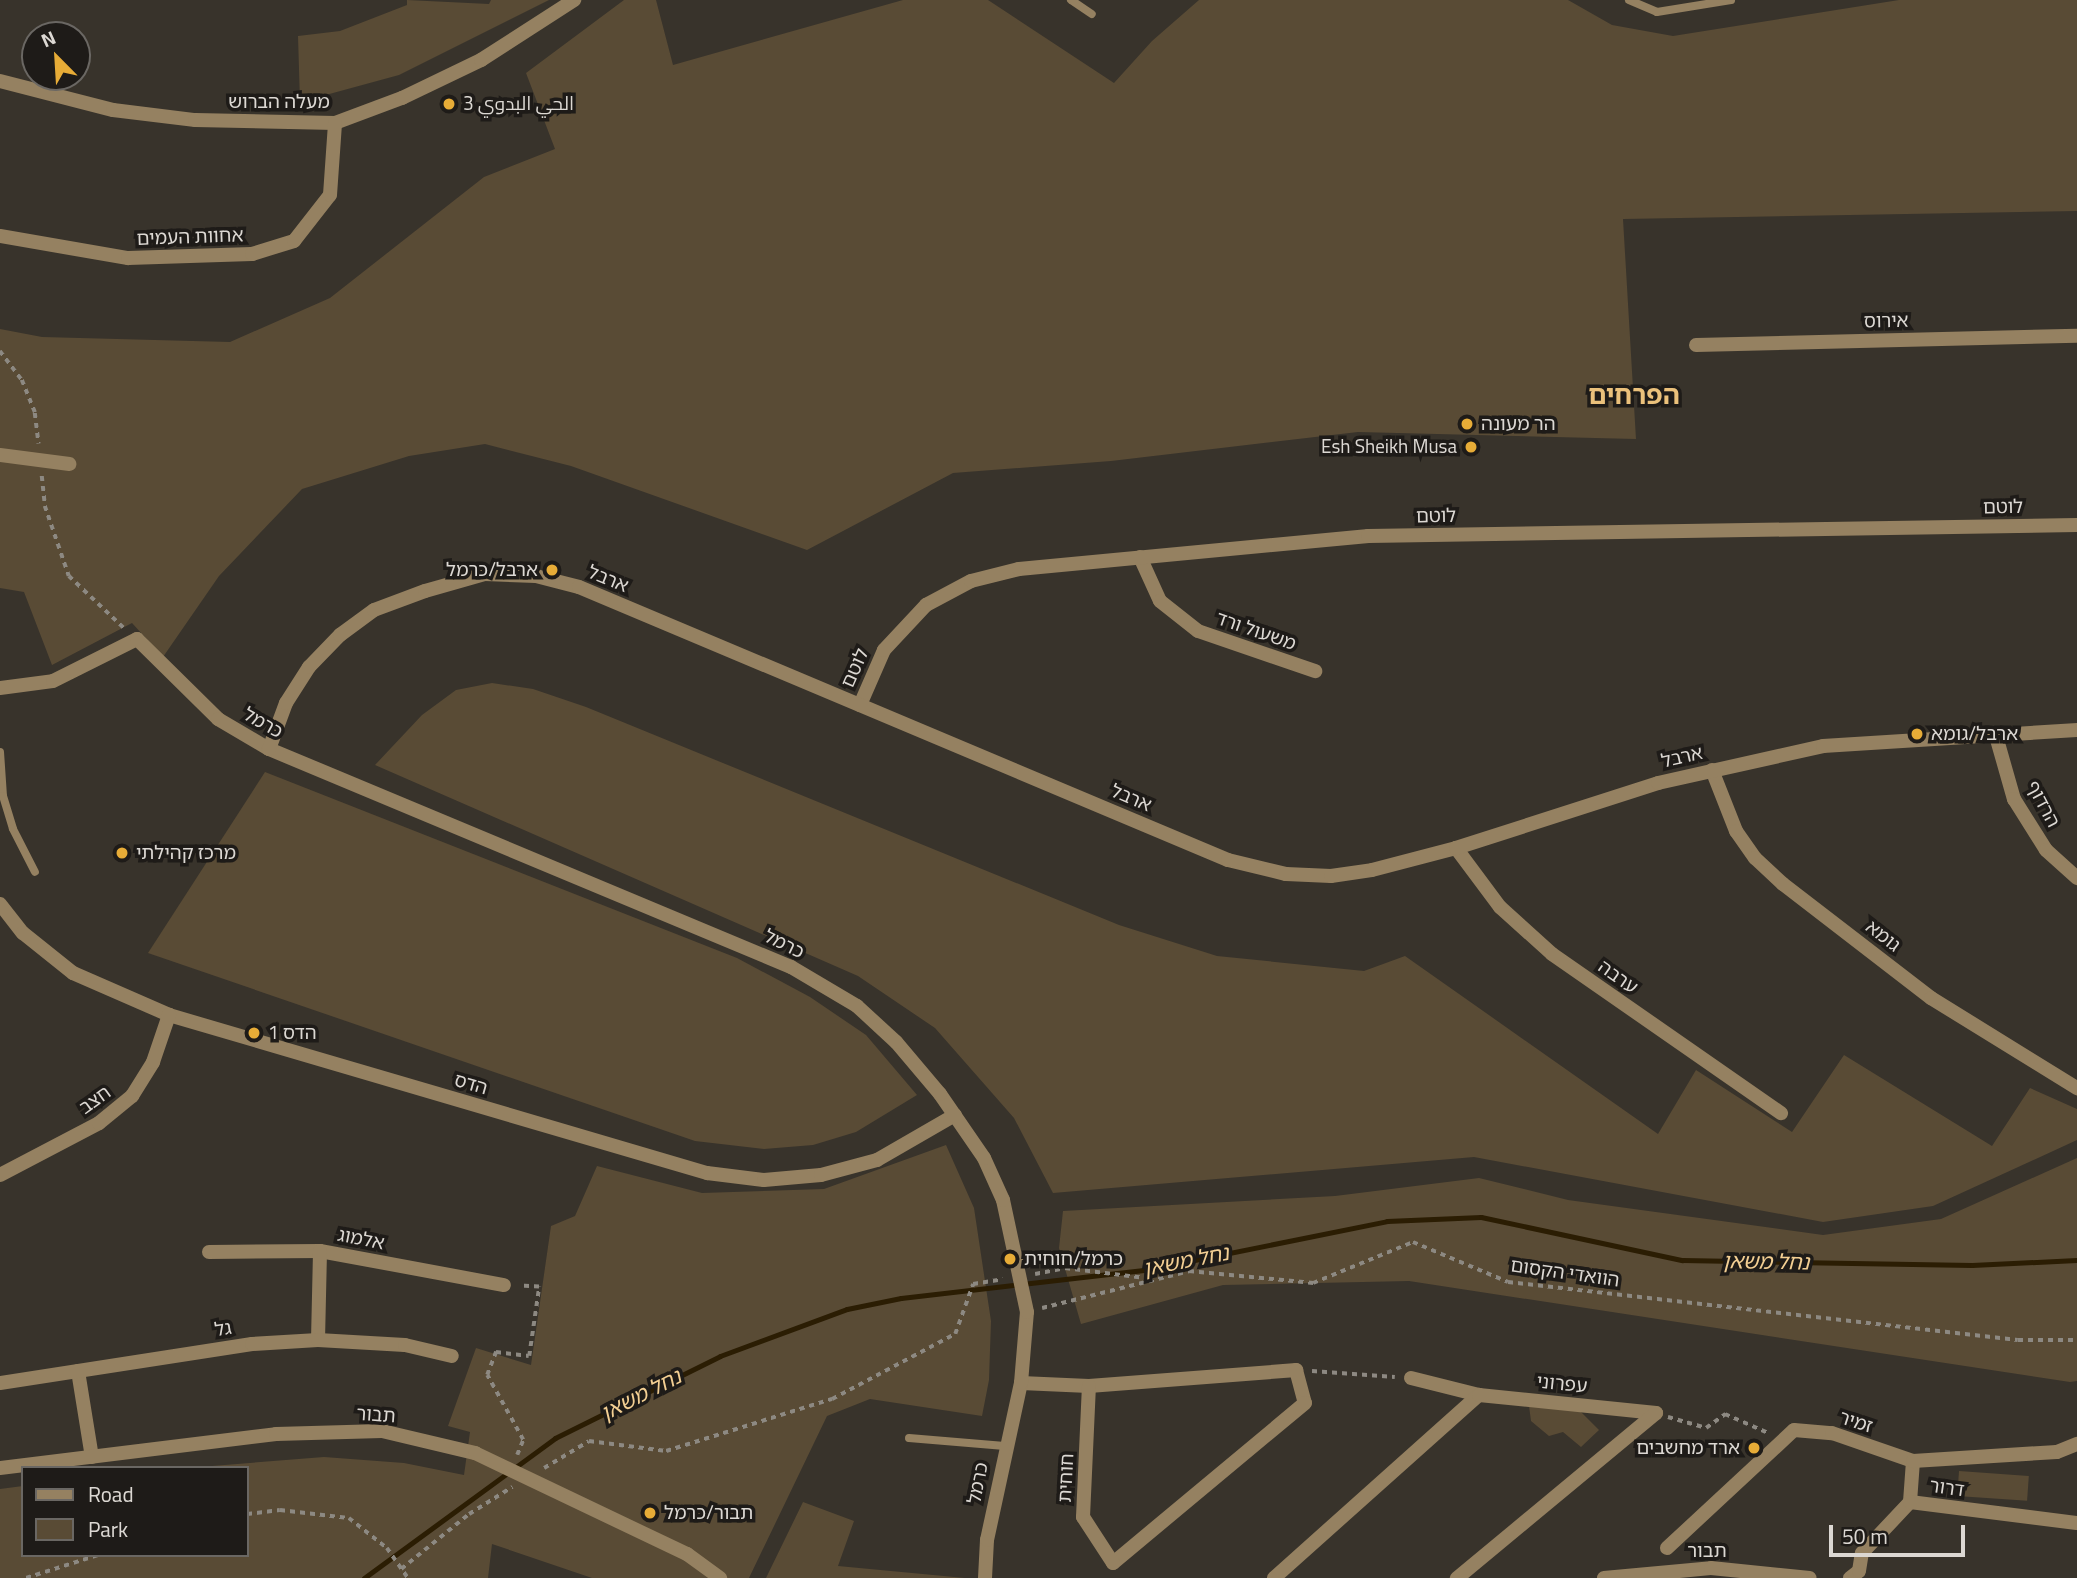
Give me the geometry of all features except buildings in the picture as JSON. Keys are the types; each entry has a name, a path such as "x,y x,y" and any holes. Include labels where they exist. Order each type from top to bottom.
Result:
{"street":[{"name":"מעלה הברוש","path":"0,81 127,112 195,120 335,123 402,98 481,60 574,0"},
{"name":"אחוות העמים","path":"0,236 128,258 252,254 294,241 330,195 335,123"},
{"name":"אירוס","path":"1696,345 2077,336"},
{"path":"0,455 69,464"},
{"name":"לוטם","path":"860,705 884,650 926,605 971,581 1018,569 1368,536 2077,525"},
{"name":"משעול ורד","path":"1140,557 1160,601 1198,631 1315,671"},
{"name":"ארבל","path":"269,750 286,703 309,667 340,635 374,610 485,574 536,576 579,587 1240,863 1286,874 1331,876 1456,848 1658,783 1823,746 2077,730"},
{"path":"0,688 54,681 137,639"},
{"name":"כרמל","path":"137,639 218,719 269,750 791,967 857,1006 887,1033 955,1115 984,1158 1003,1200 1027,1312 1021,1383 1005,1446 987,1540 985,1578"},
{"name":"הרדוף","path":"1996,736 2014,799 2046,850 2077,878"},
{"name":"גומא","path":"1712,770 1736,831 1755,858 1783,884 1931,998 2077,1088"},
{"name":"ערבה","path":"1456,848 1500,907 1552,954 1780,1113"},
{"name":"הדס","path":"0,904 23,933 73,973 169,1015 706,1173 752,1179 821,1175 877,1160 955,1115"},
{"name":"חצב","path":"0,1175 99,1123 132,1096 153,1062 169,1015"},
{"path":"318,1340 320,1251"},
{"name":"אלמוג","path":"209,1252 320,1251 504,1285"},
{"name":"גל","path":"0,1383 252,1345 318,1340 405,1345 452,1356"},
{"path":"1021,1383 1089,1386 1296,1370"},
{"name":"חוחית","path":"1089,1386 1083,1517 1113,1563 1305,1403 1296,1370"},
{"path":"78,1371 92,1457"},
{"name":"עפרוני","path":"1411,1378 1479,1395 1656,1413"},
{"path":"1274,1578 1479,1395"},
{"path":"1457,1578 1656,1413"},
{"path":"1667,1548 1794,1430"},
{"name":"זמיר","path":"1794,1430 1832,1433 1913,1461 2057,1451 2077,1444"},
{"name":"תבור","path":"0,1468 276,1434 382,1431 475,1453 687,1554 720,1578"},
{"path":"1910,1502 1913,1461"},
{"name":"דרור","path":"1850,1578 1859,1571 1869,1545 1910,1502 2077,1523"},
{"name":"תבור","path":"1604,1578 1711,1568 1809,1578"}],"lane":[{"path":"1071,0 1092,14"},
{"path":"1629,0 1657,12 1731,0"},
{"path":"0,752 1,796 13,829 35,872"},
{"path":"909,1438 1005,1446"}],"path":[{"path":"0,351 27,391 35,413 45,506 69,576 137,639"},
{"name":"הוואדי הקסום","path":"1027,1312 1189,1270 1312,1283 1413,1242 1508,1282 2018,1340 2077,1340"},
{"path":"1035,1274 1065,1268 1155,1280"},
{"path":"544,1468 589,1441 666,1451 832,1399 956,1335 973,1284 1003,1279"},
{"path":"504,1285 540,1287 529,1356 496,1352 487,1375 523,1440 510,1469"},
{"path":"1296,1370 1411,1378"},
{"path":"1656,1413 1706,1428 1725,1414 1763,1434 1794,1430"},
{"path":"401,1569 469,1514 512,1488"},
{"path":"248,1514 280,1510 349,1518 387,1548 408,1578"},
{"path":"26,1578 92,1557"}],"green space":[{"path":"407,0 489,4 491,0 549,0 399,75 300,102 298,36 340,31 407,5"},
{"path":"624,0 656,0 673,65 903,0 988,0 1114,83 1152,41 1199,0 1568,0 1612,25 1673,36 1899,0 2077,0 2077,211 1623,219 1636,439 1358,432 1111,461 953,473 807,550 571,466 485,444 409,456 302,489 219,576 163,657 132,623 52,665 24,592 0,588 0,329 42,337 230,342 330,298 484,177 555,149 526,73"},
{"path":"492,683 533,689 586,707 1119,925 1217,956 1364,971 1405,956 1658,1134 1696,1070 1792,1132 1844,1055 1992,1146 2030,1088 2077,1109 2077,1140 1933,1206 1823,1222 1474,1157 1053,1193 1014,1118 935,1028 858,976 375,765 422,715 456,690"},
{"path":"265,772 737,958 810,997 866,1035 917,1095 856,1132 813,1145 764,1149 695,1141 148,953"},
{"path":"946,1145 974,1208 991,1321 989,1380 982,1416 870,1399 827,1416 749,1578 592,1578 492,1544 488,1578 0,1578 0,1489 21,1486 21,1557 248,1557 248,1466 212,1466 324,1457 404,1463 464,1475 470,1432 448,1426 476,1348 531,1365 551,1226 575,1216 597,1166 702,1193 824,1189"},
{"path":"2077,1158 2077,1381 2070,1382 1409,1281 1223,1285 1081,1324 1059,1248 1063,1211 1335,1196 1479,1178 1568,1200 1823,1235 1941,1219"},
{"path":"1573,1404 1599,1430 1581,1447 1563,1432 1549,1436 1531,1421 1529,1406"},
{"path":"1959,1471 2029,1476 2027,1501 1957,1496"},
{"path":"803,1502 854,1521 838,1566 965,1578 766,1578"}],"waterway":[{"name":"נחל משאן","path":"364,1578 555,1438 720,1356 847,1309 901,1298 1150,1269 1387,1221 1481,1217 1682,1260 1972,1265 2077,1260"}],"place":[{"name":"الحي البدوي 3","path":"449,104"},
{"name":"הר מעונה","path":"1467,424"},
{"name":"Esh Sheikh Musa","path":"1471,447"},
{"name":"ארבל/כרמל","path":"552,570"},
{"name":"ארבל/גומא","path":"1917,734"},
{"name":"מרכז קהילתי","path":"122,853"},
{"name":"הדס 1","path":"254,1033"},
{"name":"כרמל/חוחית","path":"1010,1259"},
{"name":"ארד מחשבים","path":"1754,1448"},
{"name":"תבור/כרמל","path":"650,1513"}],"district":[{"name":"הפרחים","path":"1634,395"}]}
